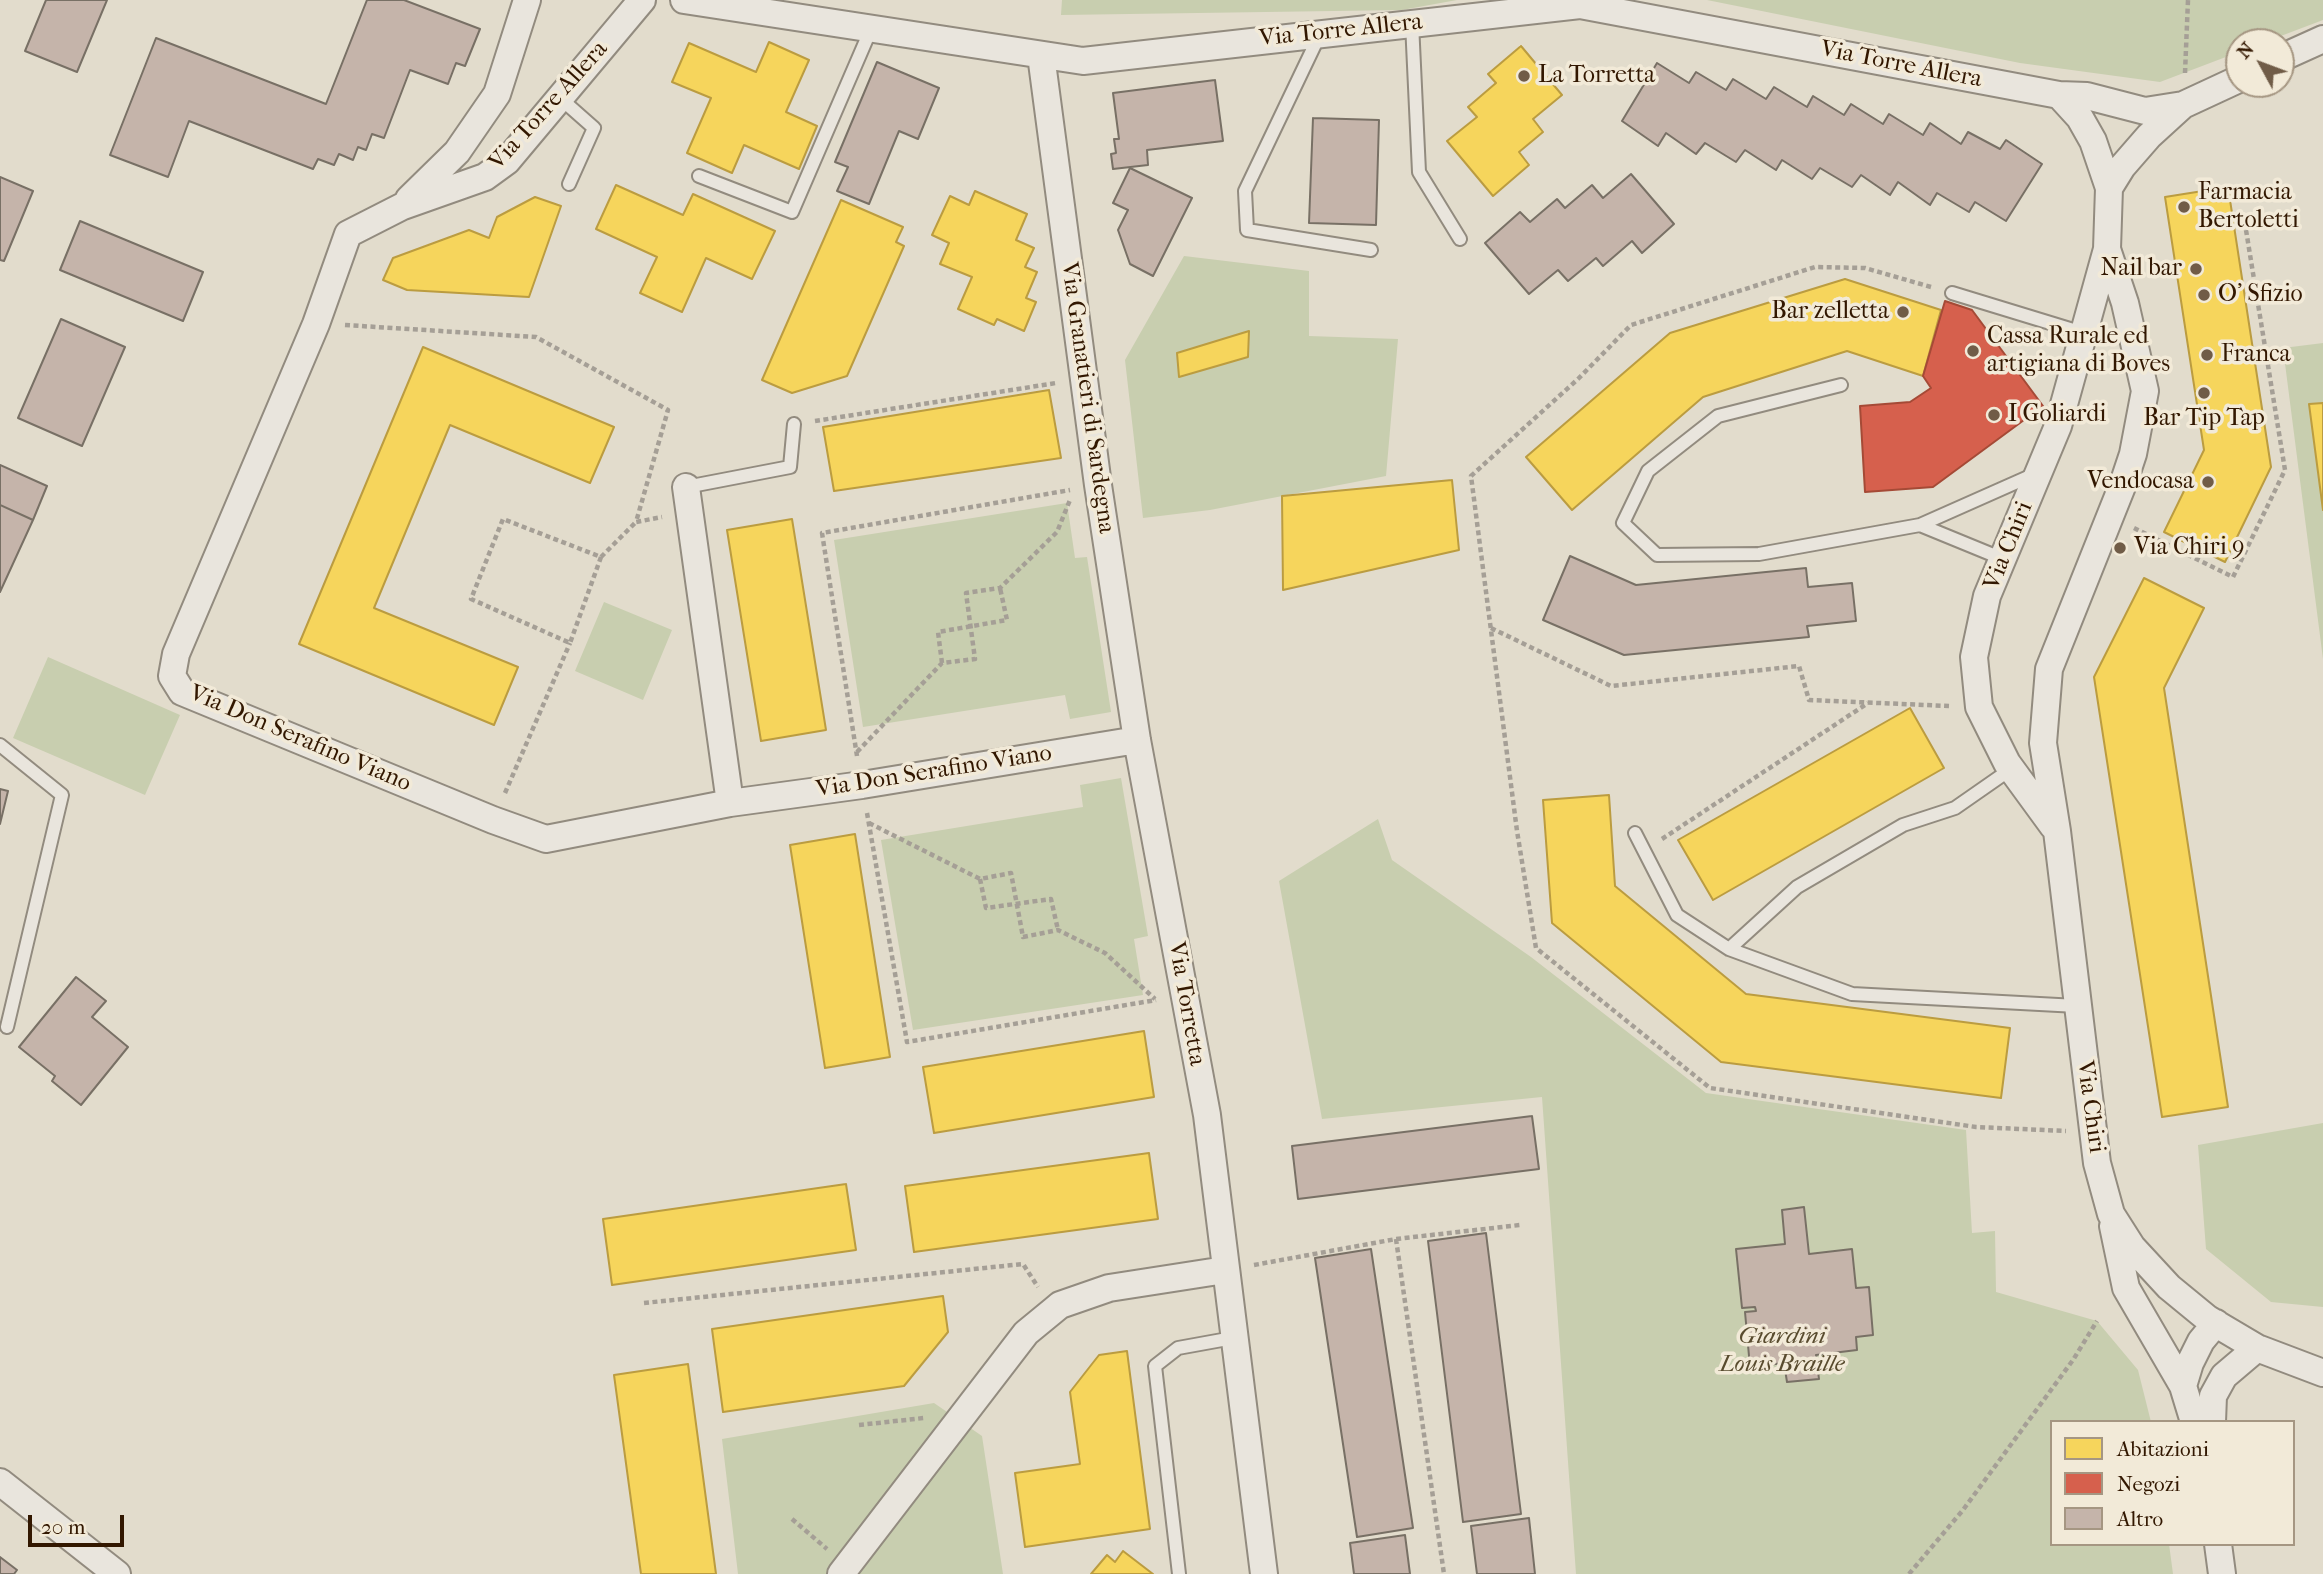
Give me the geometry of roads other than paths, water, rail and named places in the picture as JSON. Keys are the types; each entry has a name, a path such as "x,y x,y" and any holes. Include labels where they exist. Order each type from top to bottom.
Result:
{"street":[{"name":"Via Torre Allera","path":"403,206 457,152 497,94 527,0"},
{"name":"Via Torre Allera","path":"348,234 403,206 485,177 507,161 642,0"},
{"name":"Via Torre Allera","path":"684,0 1083,61 1580,5 2059,95 2087,96 2145,111 2183,105 2225,86"},
{"path":"2295,52 2323,39"},
{"name":"Via Granatieri di Sardegna","path":"1041,55 1084,379 1138,740"},
{"name":"Via Chiri","path":"2057,831 2011,769 1979,707 1974,657 1987,596 2058,426 2107,249 2109,188 2093,141 2080,118 2059,95"},
{"path":"2109,188 2122,167 2149,136 2183,105"},
{"name":"Via Don Serafino Viano","path":"348,234 316,324 181,642 172,676 182,692 493,820 547,838 730,803 862,785 1138,740"},
{"name":"Via Chiri","path":"2107,249 2125,303 2145,391 2133,454 2123,484 2049,669 2043,743 2057,831 2096,1163 2111,1214 2126,1289 2183,1386 2193,1420"},
{"path":"687,500 730,803"},
{"name":"Via Torretta","path":"1138,740 1207,1115 1264,1574"},
{"name":"Via Chiri","path":"2111,1214 2132,1247 2169,1287 2216,1323 2258,1348 2323,1373"},
{"path":"841,1574 1026,1333 1060,1305 1109,1288 1225,1270"},
{"path":"2183,1386 2201,1340 2216,1323"},
{"path":"2212,1420 2213,1396 2224,1376 2258,1348"},
{"path":"0,1482 117,1574"},
{"path":"2218,1546 2222,1574"}],"lane":[{"path":"1412,23 1419,172 1460,239"},
{"path":"699,176 792,212 872,29"},
{"path":"1320,34 1245,191 1247,230 1371,250"},
{"path":"560,98 594,128 569,184"},
{"path":"1952,293 2083,333"},
{"path":"1841,386 1718,416 1648,471 1623,523 1657,555 1759,554 1920,525 2039,472"},
{"path":"687,500 790,467 794,424"},
{"path":"1920,525 2003,559"},
{"path":"0,745 62,794 7,1027"},
{"path":"1729,949 1797,887 1903,825 1955,808 2011,769"},
{"path":"1635,833 1677,915 1729,949 1852,994 2077,1006"},
{"path":"1179,1574 1155,1366 1178,1348 1233,1338"}],"place":[{"name":"La Torretta","path":"1524,76"},
{"name":"Farmacia Bertoletti","path":"2184,207"},
{"name":"Nail bar","path":"2196,269"},
{"name":"O' Sfizio","path":"2204,295"},
{"name":"Bar zelletta","path":"1903,312"},
{"name":"Cassa Rurale ed artigiana di Boves","path":"1973,351"},
{"name":"Franca","path":"2207,355"},
{"name":"Bar Tip Tap","path":"2204,393"},
{"name":"I Goliardi","path":"1994,415"},
{"name":"Vendocasa","path":"2208,482"},
{"name":"Via Chiri 9","path":"2120,548"}],"park label":[{"name":"Giardini Louis Braille","path":"1782,1351"}]}
